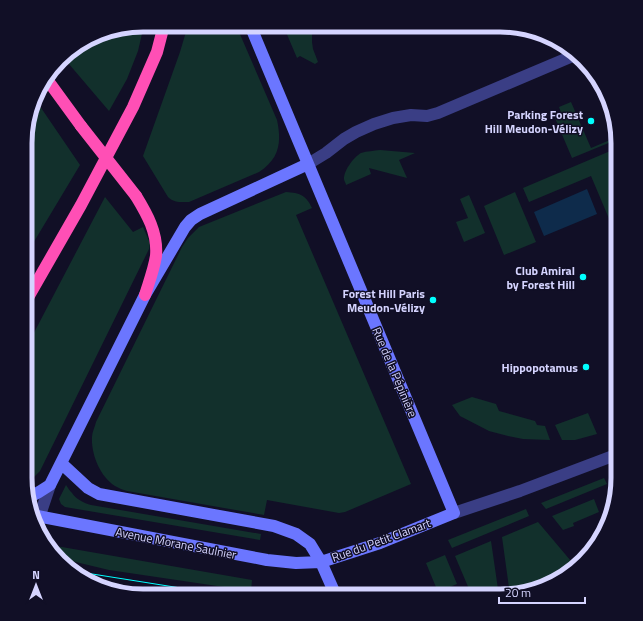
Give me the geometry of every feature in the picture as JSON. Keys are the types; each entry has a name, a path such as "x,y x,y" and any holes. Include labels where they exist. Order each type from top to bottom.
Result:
{"highway":[{"path":"32,291 81,205 133,107 157,52 162,32"},
{"path":"50,83 136,196 150,220 155,236 156,256 145,295"}],"main road":[{"name":"Rue de la Pépinière","path":"253,32 454,513"},
{"path":"33,495 50,485 145,295 185,227 191,220 200,214 308,164"},
{"path":"61,463 88,488 99,494 274,526 296,534 310,544 321,562"},
{"name":"Rue du Petit Clamart","path":"333,589 321,562 380,543 454,513"},
{"name":"Avenue Morane Saulnier","path":"40,521 268,560 296,563 321,562"}],"street":[{"path":"308,164 326,153 344,139 374,124 393,118 411,115 427,116 438,113 570,57"},
{"path":"454,513 520,491 611,457"},
{"path":"38,514 50,485"}],"green space":[{"path":"142,32 138,51 127,79 109,111 68,63 94,43 115,36"},
{"path":"186,32 239,32 277,120 279,136 279,143 275,156 266,167 259,172 189,202 175,201 168,197 143,156"},
{"path":"286,32 290,32 291,34 296,32 311,32 313,49 318,62 315,64 300,56 297,58"},
{"path":"571,102 591,148 610,140 611,142 572,158 555,118 562,115 559,107"},
{"path":"39,105 80,165 32,245 32,143 34,122"},
{"path":"380,150 415,153 399,160 407,178 369,168 371,174 346,185 344,175 355,157 368,151"},
{"path":"611,151 611,221 591,176 529,202 523,188"},
{"path":"286,192 295,193 305,197 312,208 296,215 411,484 345,512 339,513 267,500 264,515 122,490 110,482 101,471 93,451 92,435 96,422 182,247 188,238 199,227"},
{"path":"515,192 536,242 504,255 484,206"},
{"path":"469,195 485,233 464,242 456,222 468,218 460,199"},
{"path":"105,197 133,232 143,227 150,243 149,249 40,471 32,479 32,337"},
{"path":"472,397 496,404 499,411 535,421 537,425 545,426 550,440 523,439 489,431 460,416 452,405"},
{"path":"588,413 597,434 575,440 562,440 555,425"},
{"path":"604,478 607,484 546,509 541,503"},
{"path":"66,485 76,497 91,505 261,534 260,540 65,507 61,504 59,499"},
{"path":"594,499 599,512 573,523 574,526 563,530 552,516"},
{"path":"526,509 529,516 452,548 448,540"},
{"path":"538,522 572,562 542,581 509,589 502,537"},
{"path":"491,541 498,589 469,589 455,556"},
{"path":"56,546 252,580 251,589 237,589 109,570 70,561"},
{"path":"445,555 457,584 445,589 437,589 426,563"}],"water":[{"path":"587,189 597,214 544,236 534,212"}],"tram line":[{"path":"86,573 187,589"}],"place":[{"name":"Parking Forest Hill Meudon-Vélizy","path":"591,121"},
{"name":"Club Amiral by Forest Hill","path":"583,277"},
{"name":"Forest Hill Paris Meudon-Vélizy","path":"433,300"},
{"name":"Hippopotamus","path":"586,367"}]}
